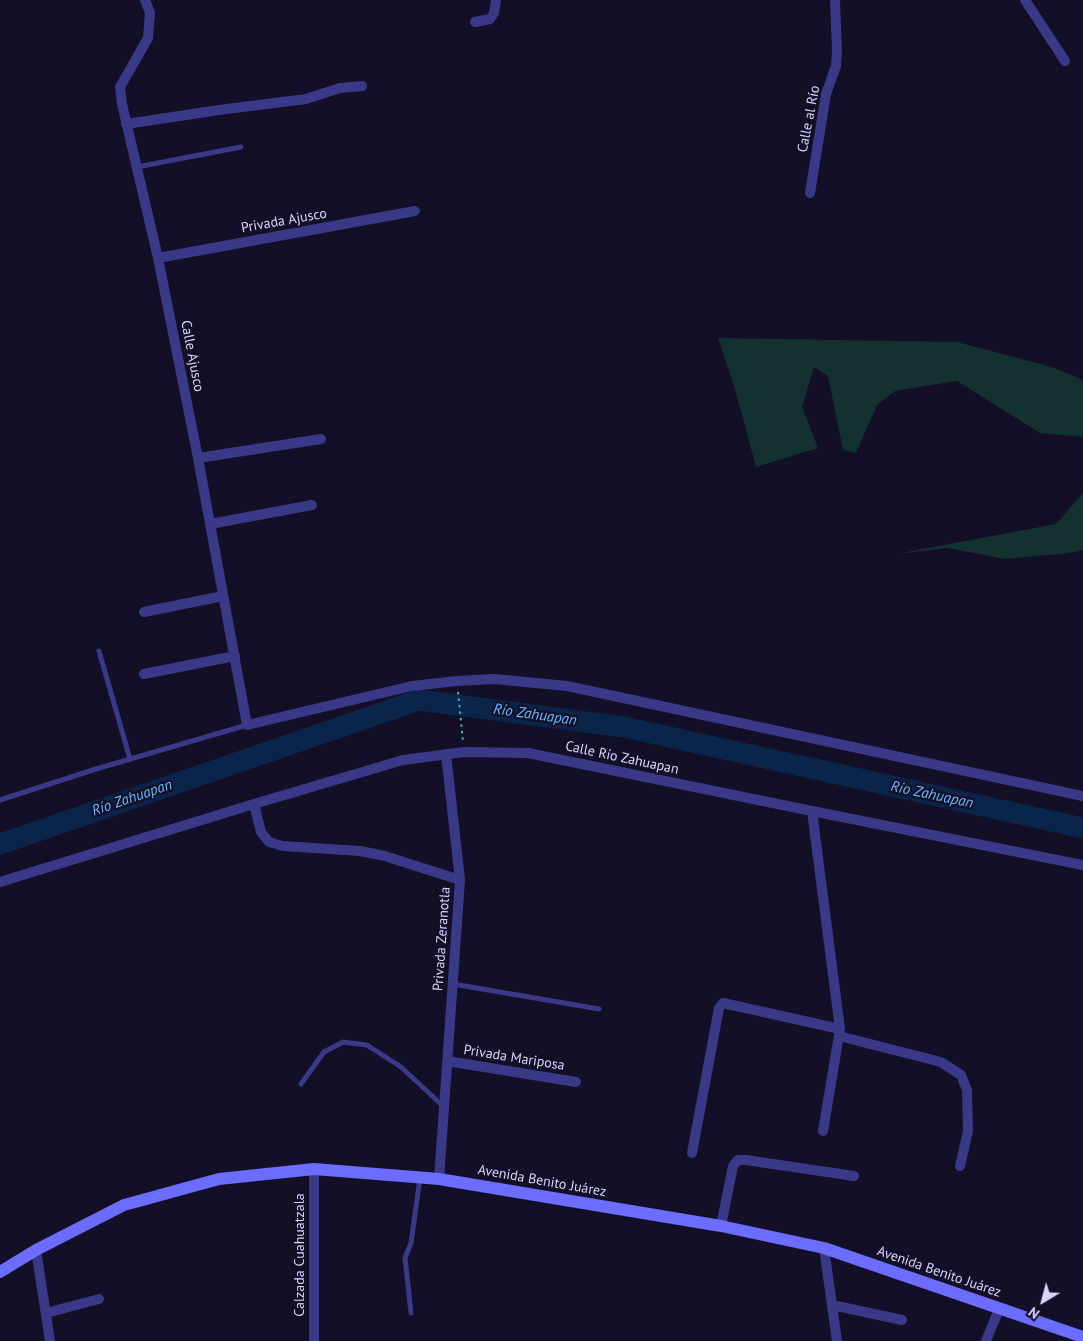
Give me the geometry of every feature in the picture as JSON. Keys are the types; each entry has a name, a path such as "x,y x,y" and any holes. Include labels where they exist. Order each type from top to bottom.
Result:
{"main road":[{"name":"Avenida Benito Juárez","path":"0,1272 36,1250 124,1205 219,1179 314,1169 439,1179 721,1226 824,1248 1083,1338"}],"street":[{"name":"Calle Ajusco","path":"144,0 150,13 148,38 120,87 122,104 158,258 198,458 247,725"},
{"path":"475,22 490,19 494,12 496,0"},
{"name":"Calle al Río","path":"810,193 826,94 836,66 835,0"},
{"path":"1025,0 1064,61"},
{"path":"126,124 226,109 306,100 340,88 362,86"},
{"name":"Privada Ajusco","path":"158,258 415,211"},
{"path":"198,458 321,439"},
{"path":"210,524 312,505"},
{"path":"144,612 223,596"},
{"path":"144,674 235,656"},
{"path":"247,725 421,685 494,679 567,686 1083,796"},
{"name":"Calle Río Zahuapan","path":"0,882 403,760 464,752 528,753 1083,865"},
{"path":"446,754 460,880"},
{"name":"Privada Zeranotla","path":"254,804 261,832 269,842 283,846 360,851 384,856 460,880 439,1179"},
{"path":"812,811 839,1033 823,1131"},
{"path":"692,1153 719,1008 723,1003 941,1062 961,1075 967,1090 968,1130 960,1166"},
{"name":"Privada Mariposa","path":"447,1061 576,1082"},
{"path":"721,1226 733,1166 738,1160 854,1176"},
{"name":"Calzada Cuahuatzala","path":"314,1169 314,1341"},
{"path":"824,1248 837,1341"},
{"path":"36,1250 50,1341"},
{"path":"46,1313 99,1299"},
{"path":"832,1305 902,1320"},
{"path":"986,1341 999,1308"}],"lane":[{"path":"136,167 241,147"},
{"path":"99,651 130,759"},
{"path":"0,800 247,725"},
{"path":"453,984 599,1009"},
{"path":"301,1084 324,1052 343,1042 368,1045 401,1067 444,1108"},
{"path":"411,1314 405,1258 411,1243 420,1177"}],"path":[{"path":"458,697 461,729"}],"green space":[{"path":"718,338 957,342 1052,367 1083,380 1083,437 1040,433 957,381 895,391 877,405 856,453 843,450 828,376 814,367 802,407 818,448 756,467 735,389"},
{"path":"1083,493 1083,550 1005,559 948,548 896,554 1056,524"}],"waterway":[{"name":"Río Zahuapan","path":"0,844 419,700 624,727 1083,828"}]}
